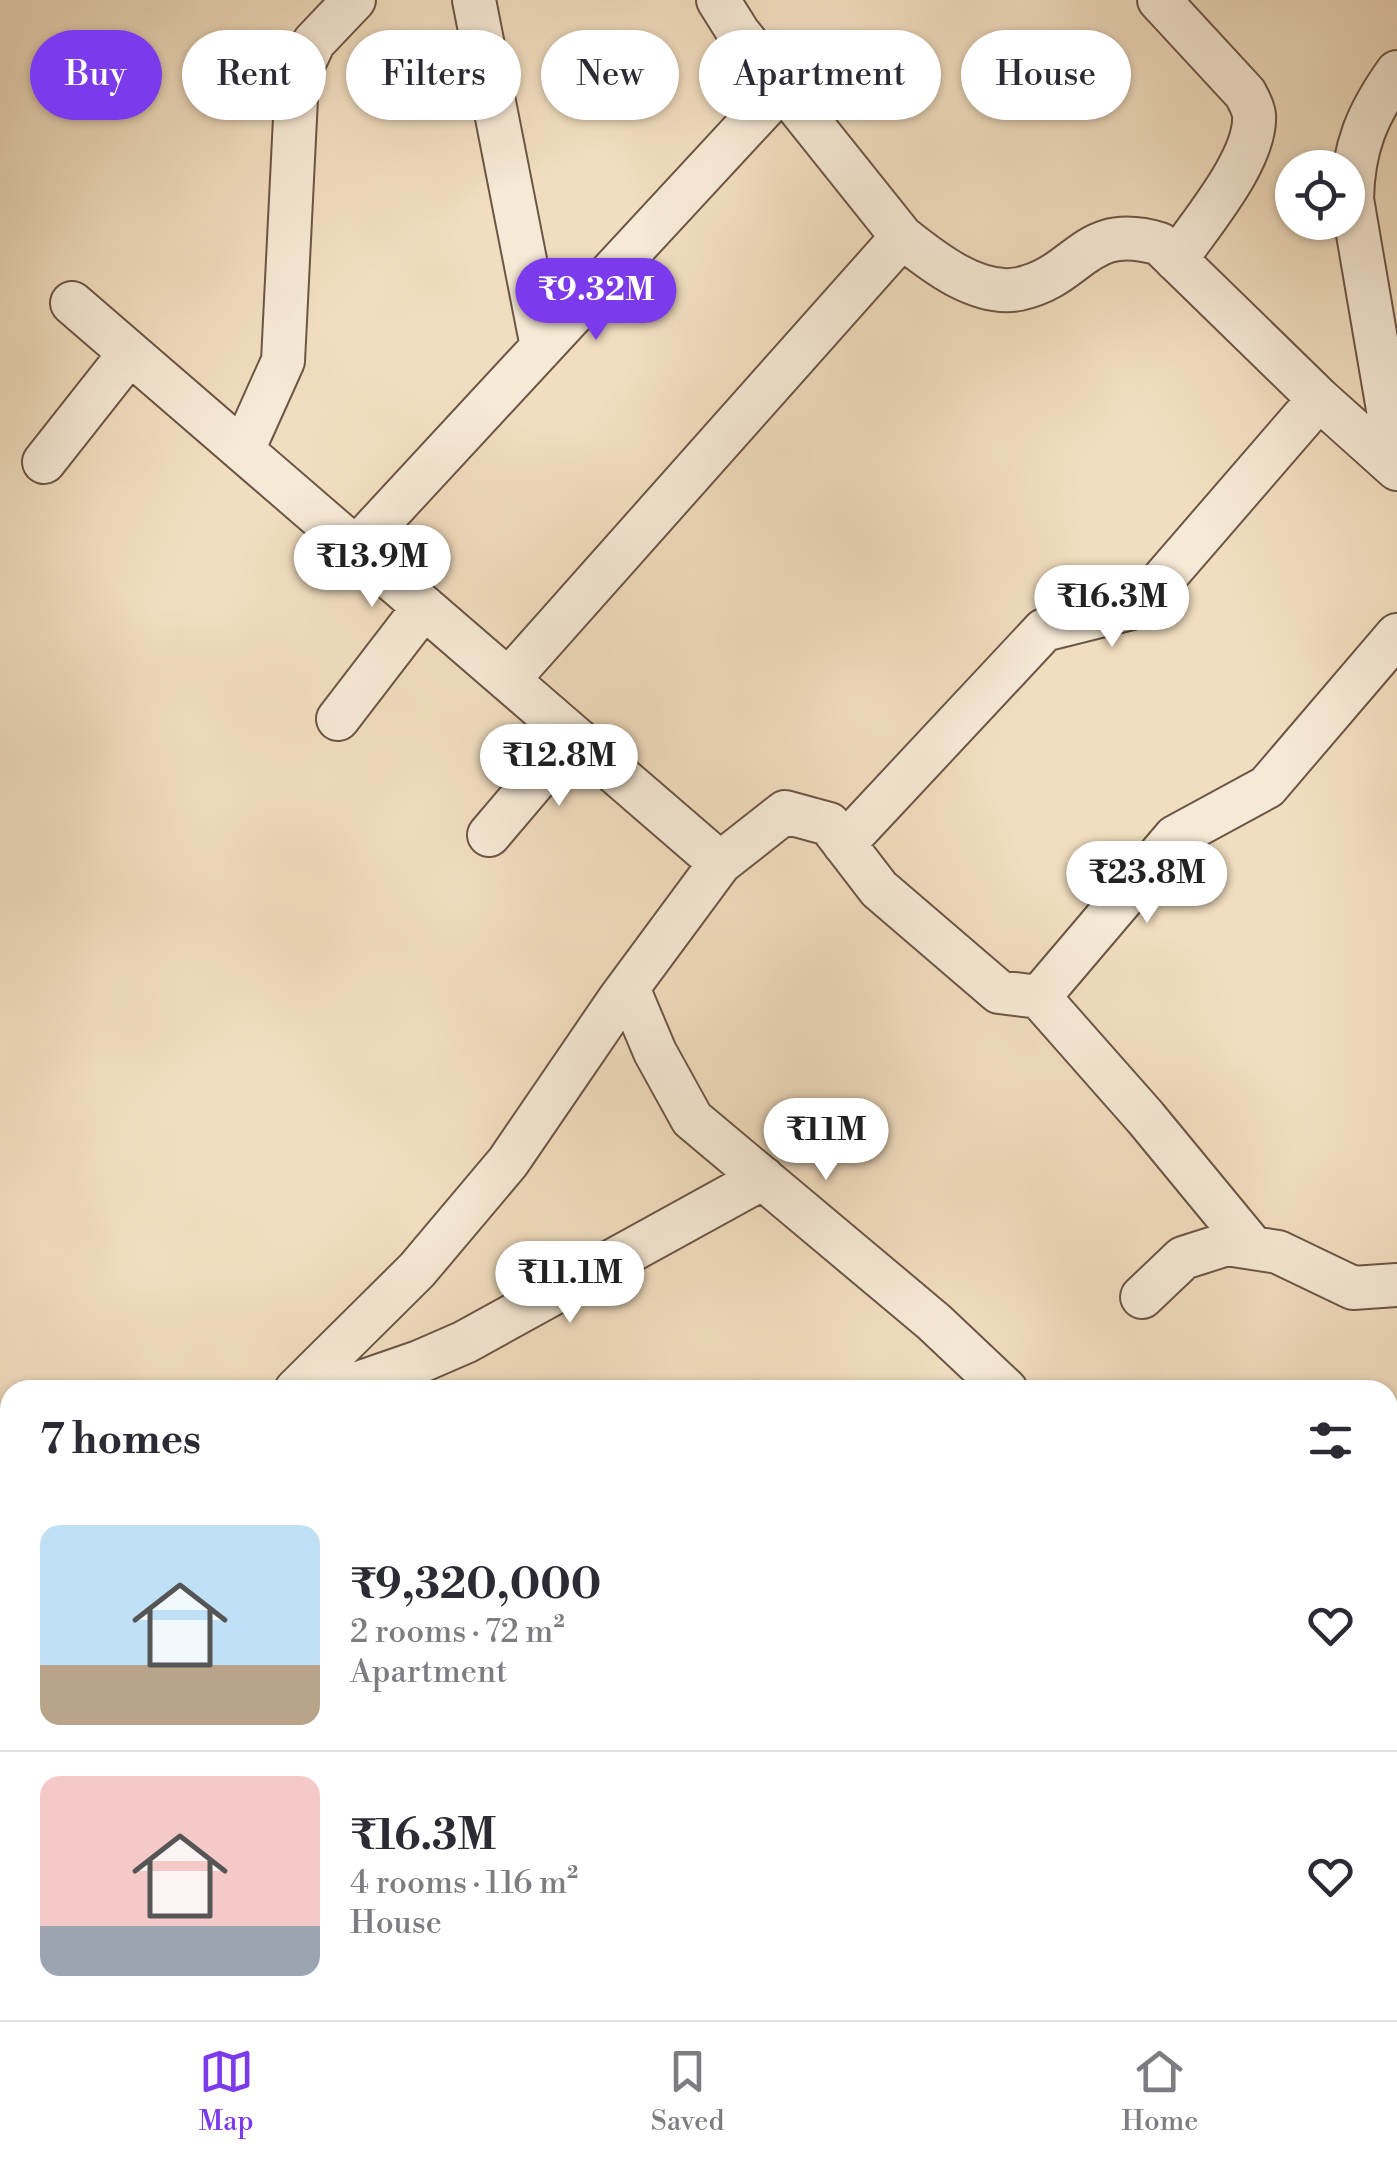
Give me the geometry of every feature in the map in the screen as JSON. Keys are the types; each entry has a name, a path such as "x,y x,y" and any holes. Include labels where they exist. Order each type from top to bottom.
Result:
{"street":[{"path":"242,450 284,350 297,78 314,42 354,0"},
{"path":"474,0 542,347"},
{"path":"718,0 737,30"},
{"path":"1160,0 1245,93 1254,111 1253,136 1242,160 1176,260"},
{"path":"1397,72 1382,92 1362,135 1353,163 1352,199 1397,466"},
{"path":"356,548 752,120"},
{"path":"808,120 902,237 952,272 978,284 1018,289 1044,280 1109,238 1136,237 1160,244 1319,399 1397,466"},
{"path":"508,680 902,237"},
{"path":"72,302 720,863"},
{"path":"44,462 130,353"},
{"path":"844,844 1044,630 1140,606 1319,399"},
{"path":"338,719 424,606"},
{"path":"1039,997 1174,837 1267,788 1397,634"},
{"path":"489,835 573,736"},
{"path":"306,1380 417,1270 508,1162 720,863 785,812 828,824 879,890 998,992 1039,997 1254,1248"},
{"path":"628,988 655,1052 692,1119 934,1322 995,1380"},
{"path":"367,1380 464,1342 763,1178"},
{"path":"1142,1297 1183,1258 1227,1244 1278,1252 1353,1288 1397,1285"}]}
